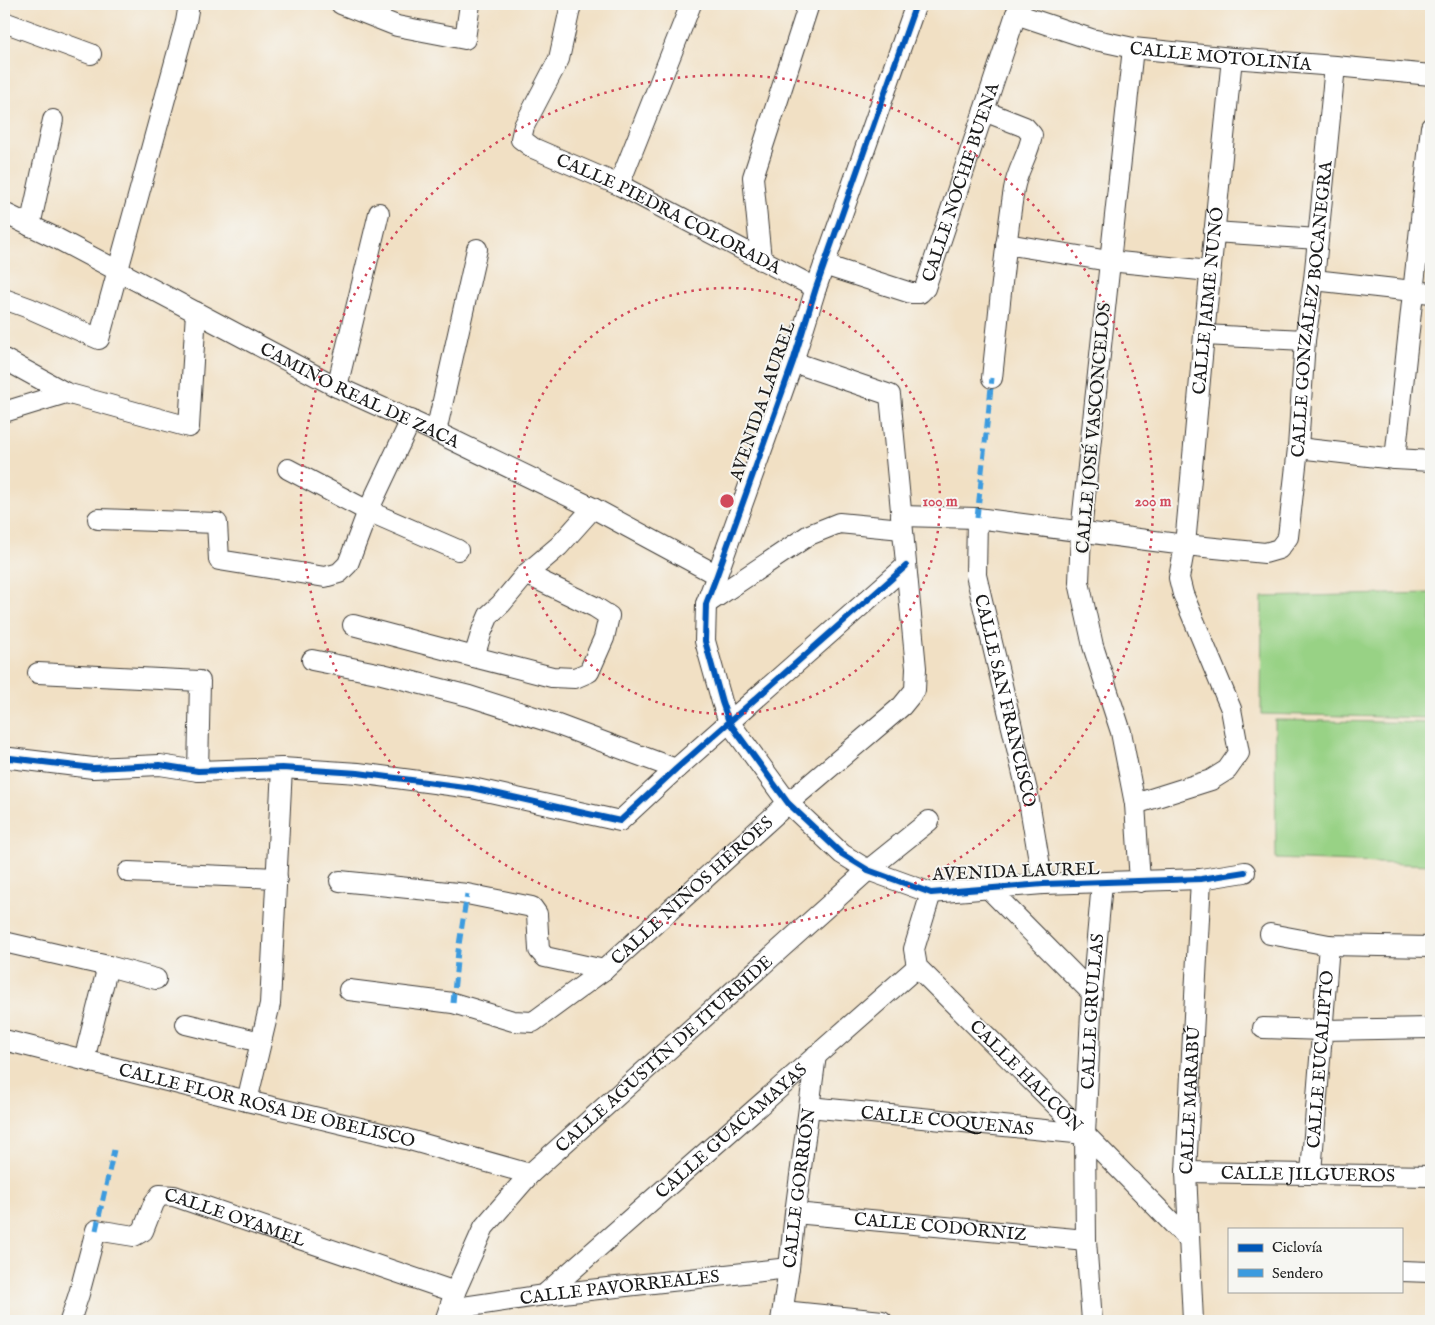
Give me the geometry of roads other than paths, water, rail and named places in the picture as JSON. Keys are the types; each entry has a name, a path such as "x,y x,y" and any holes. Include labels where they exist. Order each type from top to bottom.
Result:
{"street":[{"path":"4,299 100,339 186,22 188,4"},
{"path":"341,4 397,26 465,39 470,4"},
{"name":"CALLE PIEDRA COLORADA","path":"571,4 559,59 524,126 521,139 533,148 619,185 816,288"},
{"path":"619,185 691,4"},
{"path":"761,260 753,178 809,4"},
{"name":"AVENIDA LAUREL","path":"916,4 816,288 793,362 706,604 706,641 729,722 788,803 842,854 868,870 931,893 1043,884 1201,880 1245,872"},
{"name":"CALLE NOCHE BUENA","path":"824,265 912,293 920,292 925,288 1018,9"},
{"name":"CALLE MOTOLINÍA","path":"1018,9 1091,40 1133,48 1431,75"},
{"path":"4,22 90,54"},
{"name":"CALLE JOSÉ VASCONCELOS","path":"1133,48 1081,532 1080,582 1093,646 1122,732 1135,804 1140,882"},
{"name":"CALLE JAIME NUNÓ","path":"1185,545 1232,58"},
{"name":"CALLE GONZÁLEZ BOCANEGRA","path":"1185,545 1265,553 1279,549 1288,537 1298,448 1305,340 1314,280 1335,66"},
{"path":"984,111 1025,127 1032,135 1030,148 1015,186 1006,244 992,378"},
{"path":"30,226 53,120"},
{"path":"1395,459 1422,292 1431,127"},
{"name":"CAMINO REAL DE ZACA","path":"4,213 56,238 337,387 411,420 593,508 717,576"},
{"path":"337,387 380,213"},
{"path":"1214,232 1318,239"},
{"path":"1006,244 1109,261 1210,271"},
{"path":"436,432 477,249"},
{"path":"1314,280 1422,292"},
{"path":"4,359 66,392 189,428 196,312"},
{"path":"1204,335 1305,340"},
{"name":"CALLE NIÑOS HÉROES","path":"349,990 453,1003 513,1021 533,1022 604,970 788,803 902,706 915,690 916,668 890,395 793,362"},
{"path":"4,412 66,392"},
{"path":"98,519 217,523 219,560 325,577 339,573 348,564 368,511 411,420"},
{"path":"1298,448 1395,459 1431,461"},
{"path":"288,469 368,511 458,550"},
{"path":"474,657 489,615 501,604 526,574 559,546 593,508"},
{"path":"706,604 809,535 839,523 977,518 1185,545 1179,578 1183,594 1231,709 1239,753 1227,770 1211,780 1135,804"},
{"name":"CALLE SAN FRANCISCO","path":"977,518 976,575 1028,795 1043,884"},
{"path":"4,760 10,758 93,768 160,765 198,771 282,768 358,773 472,788 620,821 676,769 906,566"},
{"path":"352,625 552,677 575,678 589,672 604,638 609,616 596,607 526,574"},
{"path":"312,660 382,674 470,696 550,722 676,769"},
{"path":"38,672 200,681 198,771"},
{"path":"246,1101 270,1004 282,768"},
{"name":"CALLE AGUSTÍN DE ITURBIDE","path":"450,1307 484,1227 530,1174 868,870 929,821"},
{"path":"128,872 277,878"},
{"name":"CALLE MARABÚ","path":"1194,1321 1186,1172 1201,880"},
{"path":"340,881 467,894 532,907 537,914 539,950 545,957 604,970"},
{"name":"CALLE GRULLAS","path":"1092,1321 1086,1240 1084,1134 1092,993 1102,883"},
{"path":"989,888 1092,993"},
{"path":"917,967 914,949 931,893"},
{"path":"1270,934 1329,945 1431,947"},
{"path":"4,942 156,979"},
{"name":"CALLE EUCALIPTO","path":"1311,1173 1329,945"},
{"path":"84,1060 108,966"},
{"name":"CALLE GUACAMAYAS","path":"544,1295 917,967"},
{"name":"CALLE HALCÓN","path":"917,967 1189,1240"},
{"path":"186,1024 261,1042"},
{"path":"1263,1028 1323,1030 1431,1028"},
{"name":"CALLE FLOR ROSA DE OBELISCO","path":"4,1040 406,1139 530,1174"},
{"name":"CALLE GORRIÓN","path":"782,1316 816,1056"},
{"name":"CALLE COQUENAS","path":"810,1107 1084,1134"},
{"name":"CALLE JILGUEROS","path":"1186,1172 1431,1176"},
{"name":"CALLE OYAMEL","path":"70,1321 96,1230 134,1236 143,1231 154,1203 160,1195 174,1196 450,1307"},
{"name":"CALLE CODORNIZ","path":"795,1213 1086,1240"},
{"name":"CALLE PAVORREALES","path":"450,1307 789,1268"},
{"path":"1402,1271 1431,1272"},
{"path":"782,1316 882,1321"}]}
